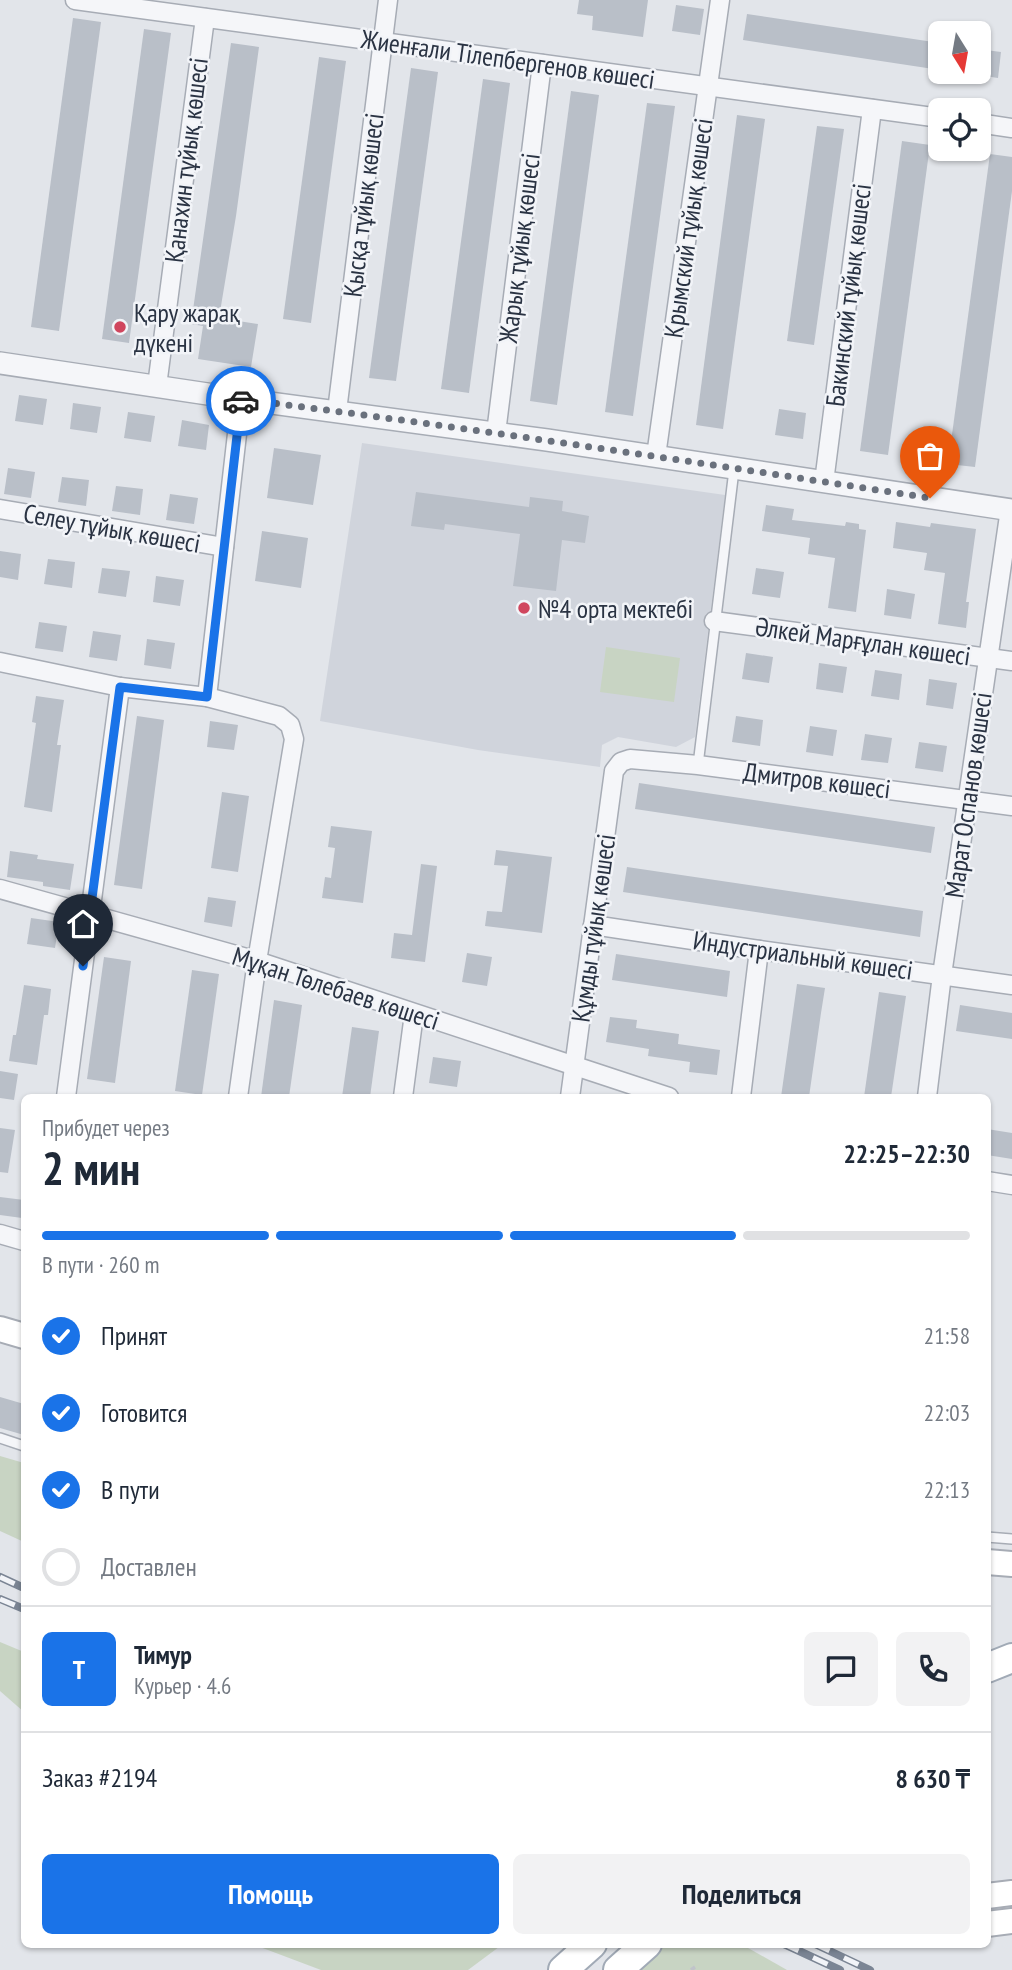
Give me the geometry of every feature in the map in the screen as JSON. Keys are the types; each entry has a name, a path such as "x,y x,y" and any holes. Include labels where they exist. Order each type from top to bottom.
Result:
{"main road":[{"path":"0,1329 21,1335"},
{"path":"991,1562 1012,1564"},
{"path":"991,1896 1012,1893"},
{"path":"991,1924 1012,1921"},
{"path":"564,1970 588,1948"}],"street":[{"name":"Жиенғали Тілепбергенов көшесі","path":"75,0 928,116"},
{"name":"Қысқа тұйық көшесі","path":"337,411 388,0"},
{"name":"Крымский тұйық көшесі","path":"656,456 720,0"},
{"name":"Қанахин тұйық көшесі","path":"157,386 205,18"},
{"name":"Жарық тұйық көшесі","path":"496,433 542,64"},
{"name":"Бакинский тұйық көшесі","path":"824,482 872,109"},
{"path":"991,125 1012,128"},
{"path":"0,363 824,482 1011,504"},
{"path":"207,697 241,399"},
{"name":"Марат Оспанов көшесі","path":"927,1094 942,975 1011,504"},
{"name":"Селеу тұйық көшесі","path":"0,509 224,547"},
{"name":"Әлкей Марғұлан көшесі","path":"714,621 1012,660"},
{"path":"0,663 120,687 207,697 279,716 290,725 294,739 257,961 238,1094"},
{"path":"66,1094 120,687"},
{"name":"Дмитров көшесі","path":"621,762 630,759 698,765 1012,806"},
{"name":"Құмды тұйық көшесі","path":"570,1094 614,771 621,762"},
{"name":"Мұқан Төлебаев көшесі","path":"0,889 257,961 659,1094"},
{"name":"Индустриальный көшесі","path":"593,925 1012,985"},
{"path":"741,1094 759,950"},
{"path":"403,1094 414,1014"},
{"path":"991,1182 1012,1185"},
{"path":"0,1234 21,1240"}],"lane":[{"path":"698,765 734,468"},
{"path":"0,1438 21,1445"},
{"path":"991,1537 1012,1539"}],"shaded area":[{"name":"№4 орта мектебі","path":"362,443 725,495 695,737 676,747 618,737 602,745 600,767 478,750 320,721"}],"green space":[{"path":"606,647 680,658 674,702 600,692"},
{"path":"0,1456 21,1462 21,1541 0,1531"},
{"path":"0,1642 21,1651 21,1709 0,1691"},
{"path":"263,1948 498,1948 468,1970 321,1970"},
{"path":"660,1948 748,1948 787,1970 635,1970"}],"building":[{"path":"579,0 648,0 643,37 592,30 593,16 577,14"},
{"path":"676,5 704,9 700,35 672,31"},
{"path":"747,14 928,41 928,68 743,40"},
{"path":"73,18 101,22 59,331 31,327"},
{"path":"144,29 171,33 129,343 102,339"},
{"path":"231,43 259,47 219,318 258,324 251,367 198,359 203,326 191,324"},
{"path":"991,51 1001,52 998,78 991,77"},
{"path":"319,57 346,61 311,323 283,319"},
{"path":"411,68 438,72 396,381 369,378"},
{"path":"483,79 510,83 469,393 441,389"},
{"path":"571,91 599,95 557,405 530,401"},
{"path":"647,103 675,106 633,416 605,412"},
{"path":"737,115 765,119 723,429 696,425"},
{"path":"817,126 844,129 814,345 787,341"},
{"path":"902,141 928,145 888,455 860,451"},
{"path":"991,154 1012,157 1012,191 975,467 948,464 989,161"},
{"path":"19,395 47,399 43,425 15,421"},
{"path":"73,403 101,407 97,433 70,429"},
{"path":"779,409 806,413 803,439 775,435"},
{"path":"128,412 155,416 151,442 124,438"},
{"path":"182,420 209,425 206,450 178,446"},
{"path":"274,448 321,455 313,505 267,498"},
{"path":"8,468 35,472 31,498 4,494"},
{"path":"62,477 89,480 86,506 58,502"},
{"path":"116,486 143,489 140,515 112,511"},
{"path":"416,492 529,507 530,497 563,501 562,511 589,516 585,543 562,540 556,591 513,586 520,534 445,524 444,530 411,526"},
{"path":"170,494 198,498 194,524 166,520"},
{"path":"766,505 794,509 792,520 845,526 846,522 859,524 859,529 866,530 856,612 828,608 835,558 808,554 810,538 762,531"},
{"path":"896,522 976,529 966,602 969,602 966,628 938,624 945,573 924,570 927,553 893,548"},
{"path":"262,531 308,538 301,588 255,581"},
{"path":"0,551 21,554 18,580 0,577"},
{"path":"48,559 75,562 72,588 44,584"},
{"path":"102,568 130,571 126,597 98,593"},
{"path":"756,568 784,572 780,598 752,594"},
{"path":"156,576 184,580 180,606 153,602"},
{"path":"887,589 915,594 911,619 884,615"},
{"path":"39,622 67,626 63,652 35,648"},
{"path":"93,631 121,635 117,661 89,657"},
{"path":"147,639 175,643 171,669 144,665"},
{"path":"746,653 773,657 769,683 742,679"},
{"path":"819,663 847,667 843,693 816,689"},
{"path":"875,670 902,674 899,700 871,696"},
{"path":"929,679 957,683 953,709 926,705"},
{"path":"36,696 64,700 57,745 61,745 52,812 24,807 36,723 32,722"},
{"path":"137,716 164,720 142,889 114,885"},
{"path":"736,716 763,720 760,746 732,742"},
{"path":"210,721 238,725 234,750 207,747"},
{"path":"810,726 837,730 833,756 806,752"},
{"path":"865,734 892,738 888,763 861,760"},
{"path":"919,742 947,746 943,772 915,768"},
{"path":"639,783 935,827 931,853 635,809"},
{"path":"222,792 249,796 238,872 211,868"},
{"path":"331,826 372,831 363,903 322,898 325,877 331,878 335,848 328,847"},
{"path":"496,850 552,857 542,933 485,926 487,911 502,912 508,866 494,865"},
{"path":"10,851 38,855 37,859 74,864 70,890 43,886 43,882 7,877"},
{"path":"421,864 437,866 425,962 391,958 394,933 412,935"},
{"path":"627,867 923,911 920,937 623,892"},
{"path":"208,897 236,901 232,927 204,922"},
{"path":"31,918 59,922 55,948 27,944"},
{"path":"467,953 492,957 487,986 462,982"},
{"path":"616,954 730,971 727,997 612,980"},
{"path":"104,957 131,961 115,1083 87,1079"},
{"path":"192,970 219,974 202,1094 175,1091"},
{"path":"797,984 825,988 809,1094 781,1094"},
{"path":"24,985 51,989 48,1015 44,1015 37,1065 9,1061"},
{"path":"879,992 906,996 891,1094 864,1094"},
{"path":"274,1000 302,1005 289,1094 261,1094"},
{"path":"960,1005 1012,1013 1012,1039 956,1031"},
{"path":"610,1017 637,1020 636,1028 679,1034 678,1044 720,1050 717,1075 689,1072 690,1062 648,1056 649,1049 606,1042"},
{"path":"352,1027 379,1031 370,1094 342,1094"},
{"path":"433,1057 461,1061 457,1087 429,1083"},
{"path":"0,1071 18,1074 14,1100 0,1098"},
{"path":"0,1128 15,1130 8,1173 0,1172"},
{"path":"991,1130 1012,1133 1012,1159 991,1156"},
{"path":"0,1197 21,1200 21,1218 0,1215"},
{"path":"0,1397 21,1403 21,1434 0,1428"}],"railway":[{"path":"0,1577 21,1587"},
{"path":"0,1599 21,1608"},
{"path":"793,1948 840,1970"},
{"path":"823,1948 870,1970"}],"way so far":[{"path":"241,401 337,411 547,440 930,498"}],"place":[{"name":"Қару жарақ дүкені","path":"120,327"},
{"name":"№4 орта мектебі","path":"524,608"}],"route":[{"path":"83,966 120,687 207,697 241,401"}]}
